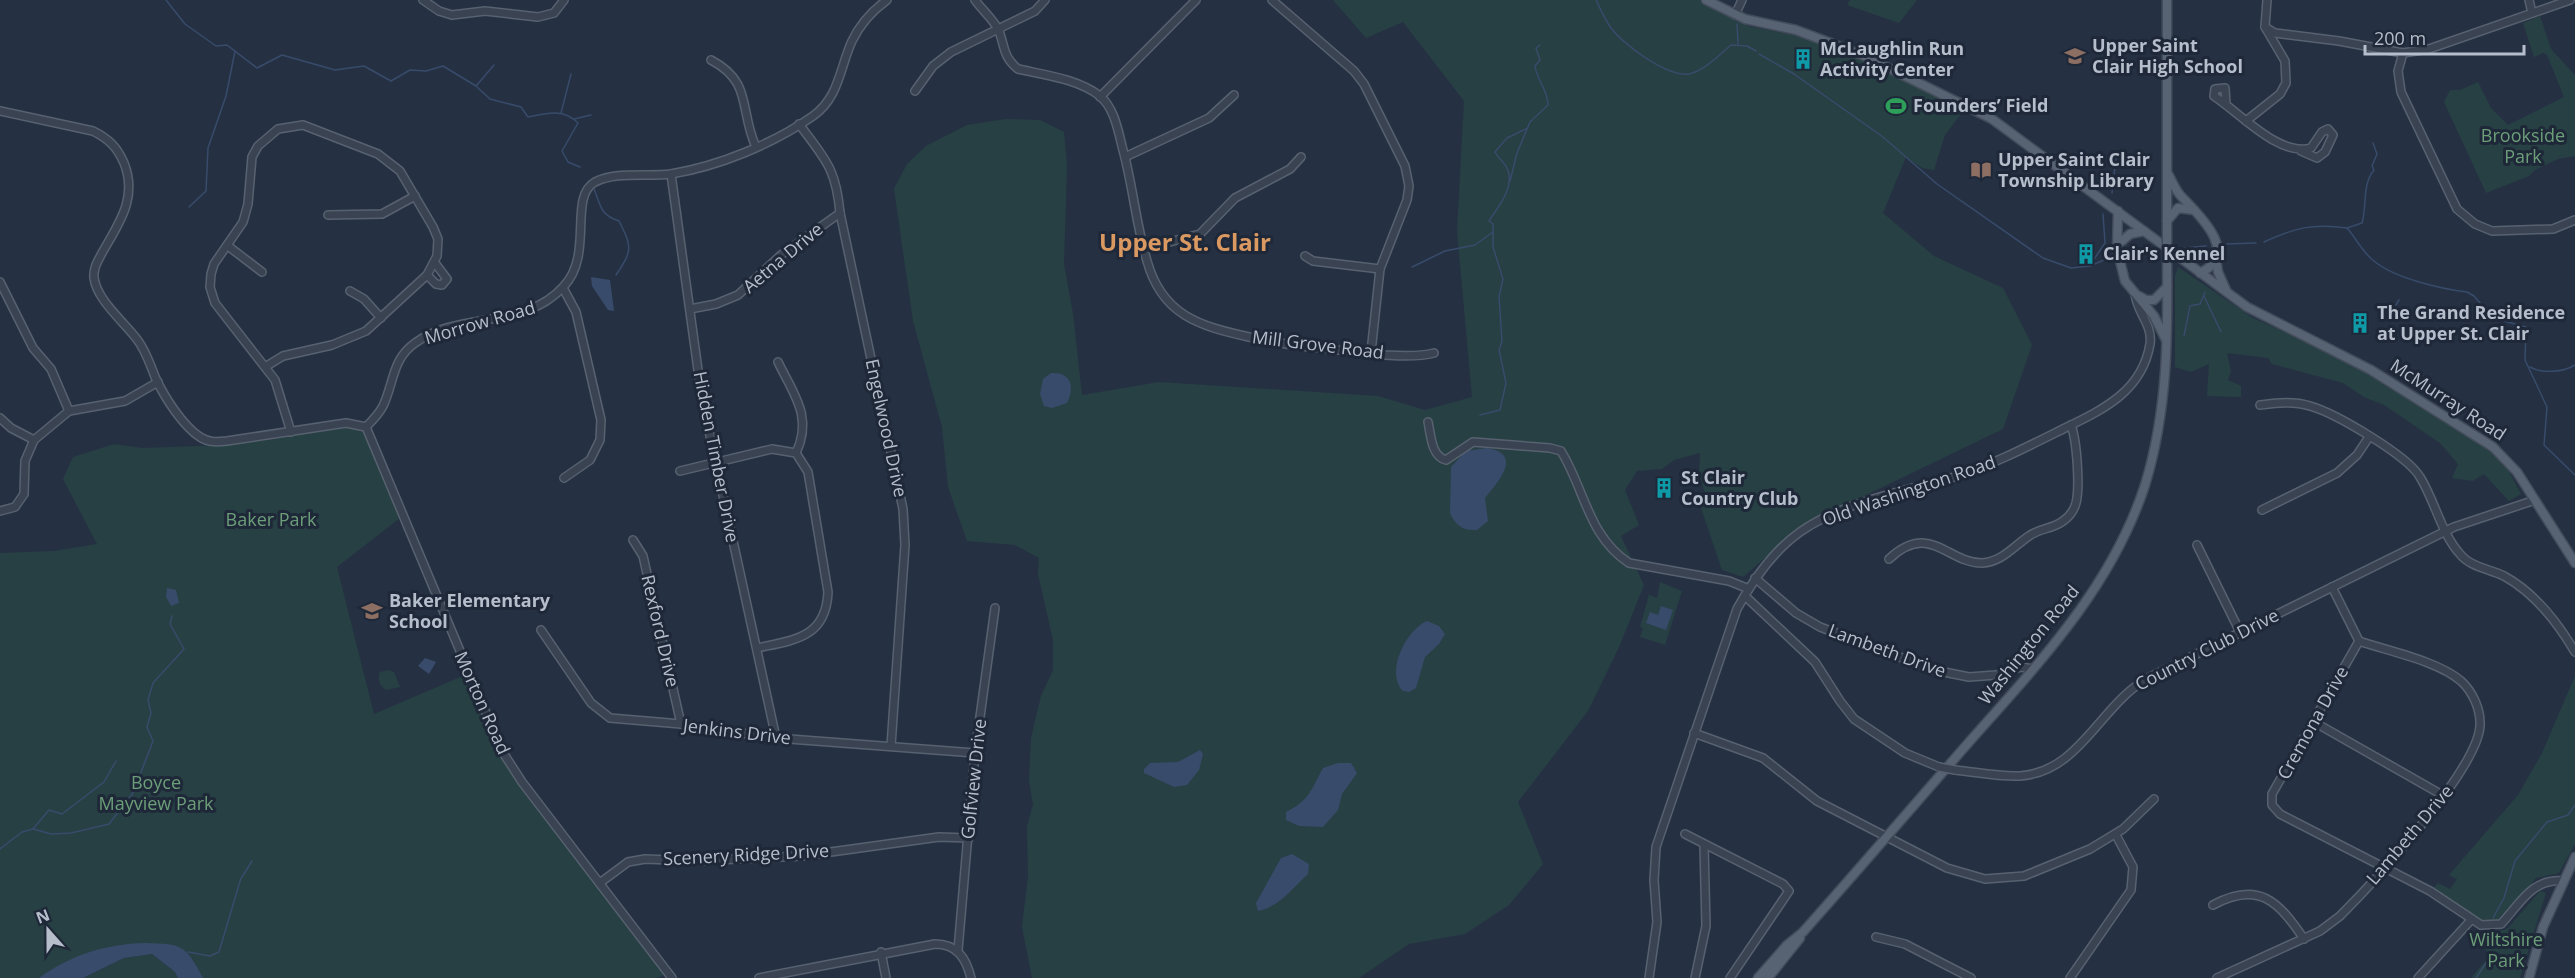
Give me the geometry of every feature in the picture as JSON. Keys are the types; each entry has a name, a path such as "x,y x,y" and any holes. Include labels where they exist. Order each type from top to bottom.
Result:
{"main road":[{"name":"McMurray Road","path":"1706,0 1735,15 1796,30 1854,51 1967,105 2002,126 2228,294 2268,319 2371,370 2488,443 2511,465 2575,563"},
{"name":"Washington Road","path":"1758,978 1803,932 2033,669 2085,605 2112,561 2132,521 2157,438 2164,396 2167,342 2167,0"},
{"path":"2167,172 2176,190 2208,224 2215,243 2220,278 2228,294"},
{"path":"2167,222 2178,208 2187,207 2196,210"},
{"path":"2118,211 2122,241 2120,255"},
{"path":"2118,211 2117,249 2125,281 2154,316 2167,342"},
{"path":"2122,241 2127,235 2144,231"},
{"path":"2200,273 2215,243"},
{"path":"2200,273 2206,270 2216,258"},
{"path":"2135,293 2152,300 2159,297 2167,286"},
{"path":"2529,978 2543,927 2575,857"},
{"name":"Washington Road","path":"1768,978 1792,951 1803,932"}],"street":[{"path":"423,0 439,11 452,15 485,10 538,17 554,14 564,0"},
{"name":"Morrow Road","path":"366,427 383,406 395,366 413,344 444,329 527,313 541,306 563,288 580,259 581,200 584,192 595,182 613,178 671,174 732,157 814,116 832,95 859,27 885,0"},
{"path":"975,0 999,30 1004,52 1018,69 1084,87 1100,97 1196,0"},
{"path":"915,91 933,66 942,58 1035,10 1045,0"},
{"path":"1272,0 1354,71 1364,84 1408,176 1407,200 1380,269 1371,351"},
{"path":"1735,15 1742,0"},
{"path":"2246,121 2280,94 2286,83 2285,61 2265,27 2267,0"},
{"path":"2529,0 2532,12"},
{"path":"2265,27 2275,33 2339,40 2403,53 2429,49 2570,0"},
{"path":"2403,53 2398,71 2401,92 2457,209 2475,224 2492,231 2553,229 2575,220"},
{"path":"711,60 728,69 740,85 748,128 756,147"},
{"path":"1125,157 1209,118 1234,95"},
{"name":"Mill Grove Road","path":"1100,97 1115,120 1125,157 1143,249 1152,276 1168,302 1186,318 1207,328 1299,346 1371,351 1414,357 1434,352"},
{"path":"2226,104 2275,141 2317,158 2325,152 2333,135 2328,129 2322,132 2311,148 2301,151"},
{"path":"0,111 93,131 105,137 115,146 128,174 130,194 120,220 96,264 94,279 105,299 145,351 158,382 186,423 201,438 211,442 346,423 366,427"},
{"name":"Engelwood Drive","path":"799,124 832,172 837,184 840,213 903,508 905,545 891,746"},
{"path":"265,367 283,356 357,336 381,318 427,275 435,263 438,239 400,171 378,154 314,128 291,126 267,136 252,158 246,212 228,246 214,264 211,274 215,303 279,388 291,432"},
{"path":"1143,249 1200,234 1235,198 1290,169 1301,157"},
{"name":"Hidden Timber Drive","path":"671,174 702,399 776,738"},
{"path":"328,215 382,214 415,196"},
{"name":"Aetna Drive","path":"690,309 716,304 738,295 781,255 840,213"},
{"path":"228,246 262,272"},
{"path":"1305,256 1314,261 1380,269"},
{"path":"427,275 436,284 442,285 447,279 435,263"},
{"path":"0,282 33,348 51,369 69,411"},
{"path":"563,288 576,312 602,420 600,440 590,460 564,478"},
{"path":"350,291 364,299 381,318"},
{"name":"Old Washington Road","path":"1649,978 1658,922 1653,880 1656,846 1694,733 1747,592 1755,578 1799,533 1827,517 1976,470 2071,425 2120,398 2143,363 2149,348 2150,334 2146,320 2137,305 2135,293"},
{"path":"778,362 803,416 804,435 796,453"},
{"path":"0,511 15,507 24,494 25,461 34,440 69,411 125,401 158,382"},
{"path":"2260,405 2290,402 2332,414 2404,459 2415,469 2460,555 2474,564 2505,576 2548,612 2575,652"},
{"path":"0,418 21,435 34,440"},
{"path":"1428,422 1435,451 1442,459 1446,459 1473,442 1550,448 1561,452 1591,519 1605,543 1629,563 1729,581 1747,592"},
{"path":"1889,559 1903,548 1925,543 1940,546 1976,562 1989,562 2008,553 2031,534 2061,523 2074,509 2077,498 2075,440 2071,425"},
{"name":"Morton Road","path":"366,427 492,733 522,782 601,882 672,978"},
{"path":"2262,510 2337,473 2357,455 2369,437"},
{"path":"680,471 772,449 784,449 796,453 808,472 828,592 828,607 823,618 808,635 757,648"},
{"name":"Country Club Drive","path":"1747,592 1815,662 1854,718 1905,753 1955,770 2011,776 2033,774 2051,767 2074,750 2107,710 2138,683 2446,531 2535,500"},
{"name":"Rexford Drive","path":"633,540 644,556 681,724"},
{"path":"2197,545 2240,632"},
{"name":"Lambeth Drive","path":"1755,578 1796,613 1820,627 1934,670 1978,677 2021,668 2033,669"},
{"path":"2332,587 2359,641"},
{"name":"Golfview Drive","path":"958,950 975,753 995,608"},
{"name":"Jenkins Drive","path":"542,630 591,704 602,713 618,720 681,724 776,738 975,753"},
{"name":"Lambeth Drive","path":"2217,978 2320,931 2340,916 2444,796 2476,743 2480,726 2478,709 2472,694 2462,682 2447,672 2359,641"},
{"name":"Cremona Drive","path":"2359,641 2272,794 2272,805 2280,814 2383,867"},
{"path":"2313,722 2444,796"},
{"path":"1694,733 1763,758 1809,796 1954,871 1992,880 2030,874 2091,849 2116,835 2154,799"},
{"path":"1685,834 1783,884 1789,891 1730,978"},
{"path":"2070,978 2131,890 2133,867 2116,835"},
{"name":"Scenery Ridge Drive","path":"601,882 628,862 645,859 696,861 802,856 939,837 969,838"},
{"path":"1695,978 1706,926 1704,845"},
{"path":"2383,867 2430,891 2471,920 2488,926 2500,924 2539,884 2551,880 2563,881"},
{"path":"2213,905 2240,893 2272,900 2285,911 2304,939"},
{"path":"2418,978 2471,920"},
{"path":"1876,937 1905,944 1971,978"},
{"path":"759,978 784,976 881,952 935,944 948,945 958,950 971,978"},
{"path":"881,952 886,978"}],"green space":[{"path":"1333,0 1699,0 1748,26 1794,35 1846,52 1964,110 1945,135 1934,170 1922,168 1906,157 1883,213 1934,256 2003,288 2032,345 2003,429 1802,526 1743,577 1722,570 1701,508 1708,503 1699,474 1700,453 1674,460 1662,469 1637,471 1625,490 1639,525 1621,536 1644,585 1620,645 1588,711 1518,802 1543,864 1509,905 1465,934 1409,944 1359,978 1032,978 1022,927 1028,876 1027,827 1033,804 1029,781 1031,738 1041,696 1053,670 1053,640 1038,574 1039,558 1015,545 967,541 948,487 942,427 913,321 894,189 907,164 926,146 967,125 1005,119 1040,120 1064,132 1067,166 1064,264 1073,314 1082,395 1159,382 1378,396 1425,410 1472,397 1457,231 1464,101 1403,22 1366,38"},
{"path":"1850,0 1917,0 1899,23 1847,5"},
{"name":"Brookside Park","path":"2540,16 2551,49 2575,75 2575,156 2558,159 2535,170 2529,176 2486,193 2444,102 2450,90 2460,90 2478,82 2491,108 2508,125 2564,97 2547,55 2543,53 2534,57 2523,23"},
{"path":"2178,267 2253,318 2332,353 2390,385 2485,447 2505,464 2521,494 2509,501 2484,474 2473,481 2452,478 2458,464 2440,443 2384,405 2364,397 2343,383 2272,364 2268,358 2227,353 2231,371 2228,380 2241,386 2241,397 2207,396 2209,364 2191,372 2175,367 2175,276"},
{"name":"Boyce Mayview Park","path":"351,425 364,430 400,518 337,567 374,714 465,675 503,760 529,798 664,975 657,978 198,978 152,949 56,978 0,978 0,553 54,551 97,544 63,479 73,457 114,444 142,448 225,445"},
{"path":"1660,582 1682,591 1665,645 1640,637 1643,628 1640,627 1649,595 1657,598"},
{"path":"389,670 394,672 400,687 386,690 381,684 380,672"},
{"name":"Wiltshire Park","path":"2575,676 2575,844 2559,873 2536,878 2503,917 2492,923 2481,920 2433,888 2438,883 2450,889 2457,879 2449,875 2518,795 2542,753"},
{"name":"Wiltshire Park","path":"2540,891 2546,893 2520,978 2471,978 2487,959 2484,934 2507,929"},
{"path":"152,954 175,972 178,978 83,978 124,958"}],"water":[{"path":"591,277 610,280 614,311 608,310 592,286"},
{"path":"1051,373 1063,375 1071,386 1067,403 1052,408 1044,406 1040,394 1043,379"},
{"path":"1487,448 1498,451 1504,456 1505,469 1485,498 1488,521 1477,530 1464,528 1454,521 1450,513 1451,467 1466,451"},
{"path":"167,588 176,590 179,603 171,606 166,597"},
{"path":"1661,606 1673,610 1666,630 1646,623 1650,612 1658,615"},
{"path":"1427,621 1439,626 1445,634 1439,644 1425,657 1416,688 1409,692 1403,691 1396,673 1400,652 1412,633"},
{"path":"425,658 436,662 429,674 418,666"},
{"path":"1200,750 1203,754 1199,770 1187,785 1174,787 1144,773 1144,769 1150,763 1178,762"},
{"path":"1338,763 1351,763 1357,773 1342,794 1338,810 1323,827 1299,826 1286,820 1286,812 1305,799 1323,768"},
{"path":"1292,854 1309,864 1308,874 1273,906 1258,911 1256,903 1281,858"},
{"path":"145,943 167,944 181,948 192,958 203,978 178,978 175,972 152,954 124,958 83,978 39,978 63,963 89,952 102,948"}],"waterway":[{"path":"166,0 185,24 216,46 227,45 257,68 282,55 335,70 364,66 391,81 410,70 426,71 443,66 476,86 494,65"},
{"path":"1596,0 1609,25 1623,41 1657,65 1669,70 1689,74 1700,70 1731,45 1747,46 1756,51"},
{"path":"1737,24 1738,44"},
{"path":"1510,181 1517,153 1530,122 1548,105 1535,66 1540,60 1536,48 1540,45"},
{"path":"189,207 206,191 208,148 226,96 235,51"},
{"path":"1759,54 1794,74 1883,137 1937,184 2043,258 2071,268 2090,266 2104,260"},
{"path":"561,113 571,74"},
{"path":"477,87 490,99 521,107 528,117 561,113 573,118 578,123 562,151 568,162 580,167"},
{"path":"574,119 591,115"},
{"path":"1480,415 1500,410 1506,383 1499,350 1502,341 1499,297 1503,279 1493,247 1493,224 1489,221 1505,196 1509,175 1506,166 1495,152 1507,138 1528,128"},
{"path":"2347,228 2362,223 2366,188 2374,170 2372,166 2377,154 2373,143"},
{"path":"2112,193 2116,157"},
{"path":"594,189 605,213 619,221 628,243 628,254 616,275"},
{"path":"2090,265 2105,243 2103,214"},
{"path":"2264,242 2304,228 2324,226 2347,228 2366,254 2393,273 2418,282 2467,292 2474,296 2493,318 2526,327 2525,360 2547,407 2544,445 2575,475"},
{"path":"1412,267 1445,251 1475,245 1493,232"},
{"path":"2225,244 2256,243"},
{"path":"2185,248 2206,246"},
{"path":"2128,251 2148,247"},
{"path":"2184,336 2190,306 2200,304 2205,292"},
{"path":"2204,296 2221,332"},
{"path":"2396,305 2399,300"},
{"path":"2530,367 2540,371 2552,371 2575,365"},
{"path":"33,829 51,834 71,833 109,824 133,793 153,741 147,727 151,713 148,700 153,683 184,649 170,624 172,616"},
{"path":"0,849 22,832 33,829 49,810 62,814 104,782 116,761"},
{"path":"2493,918 2504,898 2515,861 2547,822 2568,815 2575,805"},
{"path":"242,877 252,861"},
{"path":"188,952 210,956 219,952 241,878"},
{"path":"2476,978 2486,963"}],"place":[{"name":"Upper Saint Clair High School","path":"2075,56"},
{"name":"McLaughlin Run Activity Center","path":"1803,59"},
{"name":"Founders’ Field","path":"1896,106"},
{"name":"Upper Saint Clair Township Library","path":"1981,170"},
{"name":"Clair's Kennel","path":"2086,254"},
{"name":"The Grand Residence at Upper St. Clair","path":"2360,323"},
{"name":"St Clair Country Club","path":"1664,488"},
{"name":"Baker Elementary School","path":"372,611"}],"district":[{"name":"Upper St. Clair","path":"1185,243"}],"park label":[{"name":"Baker Park","path":"271,520"}]}
